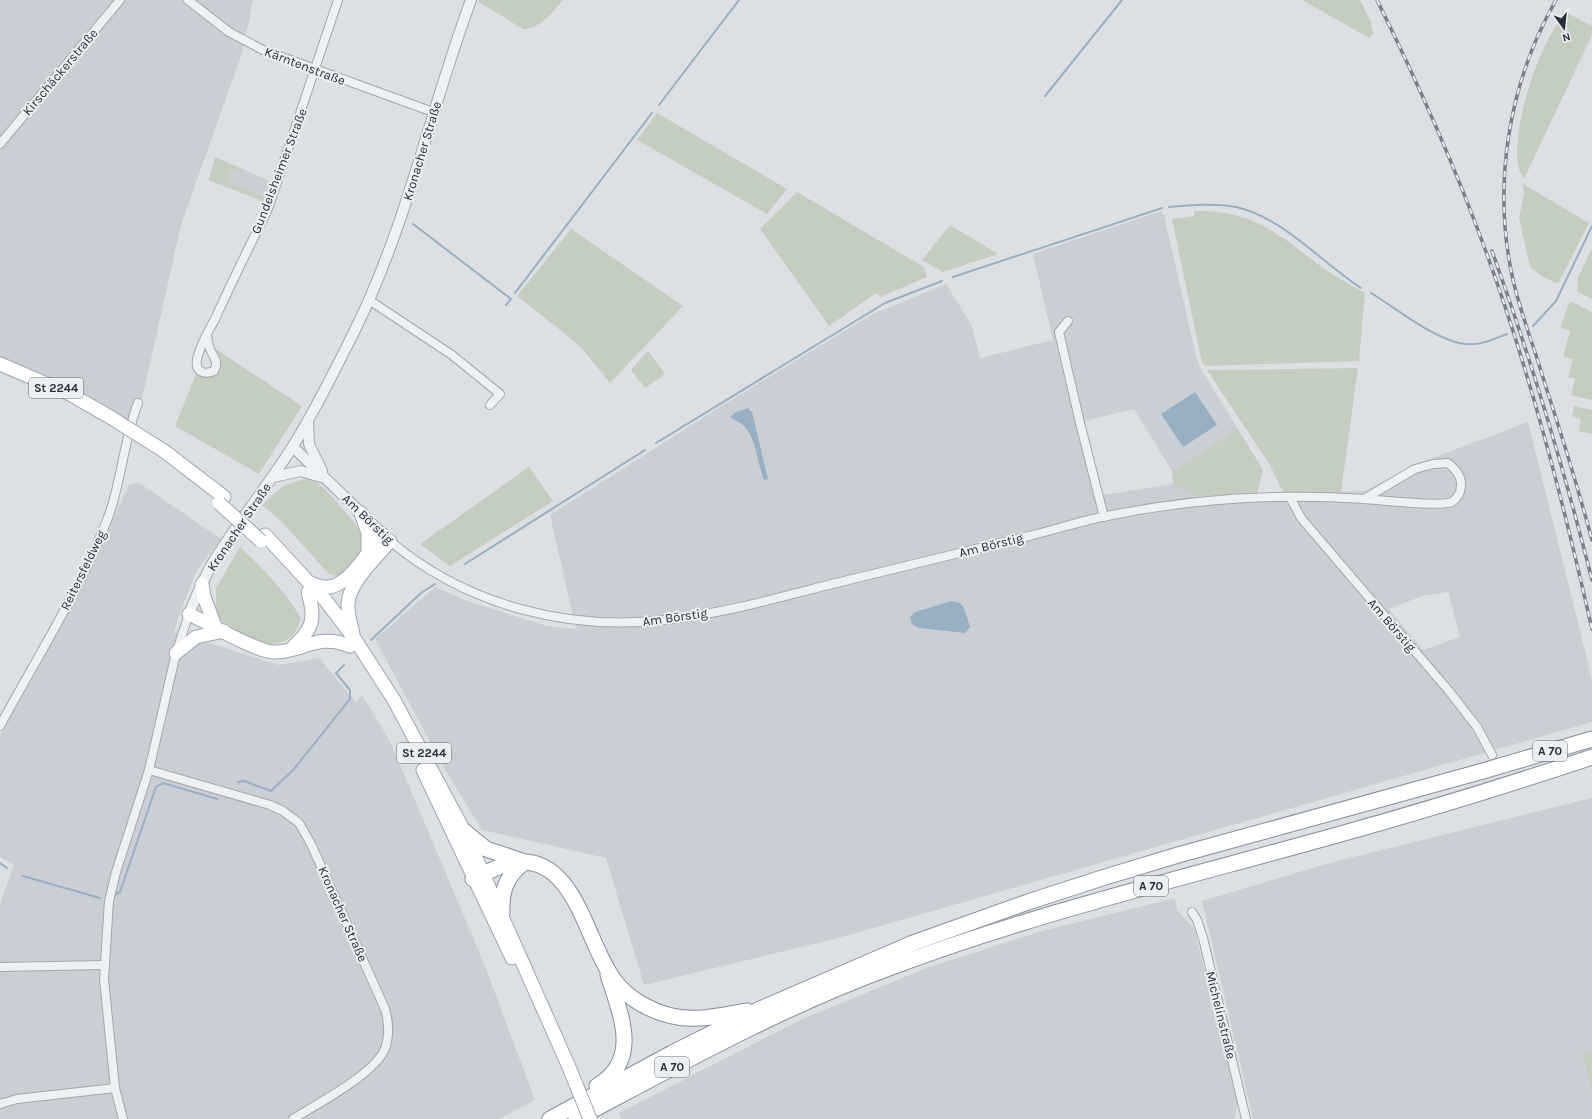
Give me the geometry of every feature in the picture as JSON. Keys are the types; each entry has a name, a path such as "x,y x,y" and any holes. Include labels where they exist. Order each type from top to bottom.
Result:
{"highway":[{"name":"A 70","path":"573,1114 672,1053 763,1008 913,943 1028,902 1178,855 1483,772 1592,739"},
{"name":"A 70","path":"550,1119 573,1114 766,1020 886,969 946,947 1036,918 1337,835 1514,783 1592,757"},
{"path":"464,831 486,849 525,862 540,864 548,868 561,880 578,908 614,980 634,999 655,1011 673,1017 709,1017 763,1008"},
{"path":"479,877 507,865 525,862"},
{"path":"502,913 501,898 506,881 518,867 525,862"},
{"path":"573,1114 587,1092 610,1077 622,1057 624,1044 623,1027 604,960"}],"main road":[{"name":"St 2244","path":"0,364 70,394 163,454 222,500 263,538 309,587 352,642 394,700 464,831 479,877 502,913 565,1068 582,1119"},
{"name":"St 2244","path":"0,372 109,420"},
{"path":"362,514 368,533 368,553"},
{"path":"292,648 305,635 312,622 313,614 309,587 328,587 341,582 354,572 368,553 386,537"},
{"path":"189,614 265,651 282,651 321,640 352,642 348,614 350,594 354,585 386,537"},
{"path":"202,584 204,597 219,628"},
{"path":"176,653 196,637 219,628"},
{"name":"St 2244","path":"352,642 388,704 479,877 530,996 590,1119"}],"street":[{"name":"Kirschäckerstraße","path":"0,144 120,0"},
{"name":"Kärntenstraße","path":"188,0 221,26 246,42 279,57 433,112"},
{"name":"Gundelsheimer Straße","path":"207,336 267,210 316,70 338,0"},
{"name":"Kronacher Straße","path":"123,1119 115,1088 104,965 106,930 112,887 150,770 176,653 189,614 202,584 228,540 273,477 308,422 369,300 404,212 433,112 471,0"},
{"path":"369,300 452,355 500,394 490,404"},
{"path":"1068,321 1059,332 1104,517"},
{"name":"Reitersfeldweg","path":"0,726 68,603 105,523 117,491 131,419 138,403"},
{"path":"308,422 309,444 325,478"},
{"name":"Am Börstig","path":"293,447 386,537 406,554 435,574 470,592 526,611 576,620 632,623 686,617 738,607 1104,517 1198,502 1290,497 1364,499 1439,504 1452,502 1458,496 1461,486 1460,477 1456,469 1448,463 1433,464 1415,469 1364,499"},
{"path":"273,477 301,471 325,478"},
{"name":"Am Börstig","path":"1290,497 1301,518 1457,701 1477,727 1492,755"},
{"name":"Kronacher Straße","path":"150,770 270,805 291,815 298,823 311,844 385,1009 389,1024 388,1038 384,1051 376,1063 348,1084 293,1119"},
{"name":"Michelinstraße","path":"1192,912 1197,920 1202,938 1246,1119"},
{"path":"0,967 104,965"},
{"path":"0,1104 16,1099 115,1088"}],"shaded area":[{"path":"0,0 253,0 243,50 181,225 133,439 29,380 0,368"},
{"path":"215,157 270,181 265,202 209,180"},
{"path":"1161,211 1164,215 1196,356 1201,369 1238,429 1172,471 1134,409 1084,421 1103,495 1173,484 1197,497 1257,493 1365,491 1417,464 1528,422 1592,680 1592,722 838,938 644,985 606,858 482,830 444,768 375,639 435,587 470,602 547,626 576,629 550,515 728,402 871,315 946,284 971,324 980,358 1053,340 1033,254","holes":["1448,592 1460,637 1423,650 1389,609 1422,596"]},
{"path":"138,482 221,539 197,570 174,632 279,665 319,658 356,702 362,695 390,741 485,966 535,1100 499,1119 0,1119 0,904 14,865 0,857 0,735 67,615 129,485"},
{"path":"1592,798 1592,1119 1253,1119 1202,901 1329,863"},
{"path":"1175,898 1177,910 1194,928 1238,1102 1234,1119 621,1119 619,1113 800,1020 929,967 1042,931"}],"green space":[{"path":"479,0 563,0 546,19 535,26 523,29 479,2"},
{"path":"1302,0 1360,0 1371,22 1373,34 1369,38"},
{"path":"1567,13 1592,26 1592,35 1524,179 1518,165 1517,144 1527,93 1546,44 1557,25"},
{"path":"657,113 787,189 767,214 637,140"},
{"path":"215,157 244,170 243,173 232,169 227,181 262,196 264,192 268,194 265,202 209,180"},
{"path":"1523,184 1589,223 1558,284 1543,277 1530,267 1519,218 1524,194"},
{"path":"797,192 924,267 927,277 880,297 876,293 829,326 760,229"},
{"path":"1194,211 1233,215 1264,226 1323,268 1365,293 1359,361 1205,366 1202,363 1172,219 1194,216"},
{"path":"950,225 998,254 943,272 922,260"},
{"path":"571,229 683,306 610,383 574,341 517,296"},
{"path":"1592,248 1592,299 1578,292 1577,280"},
{"path":"1570,301 1592,312 1592,400 1571,395 1575,379 1568,377 1573,359 1563,357 1570,331 1560,328"},
{"path":"214,348 302,406 259,474 175,426 196,374 204,377 211,377 218,372 219,361"},
{"path":"648,351 665,374 645,388 631,370"},
{"path":"1358,368 1341,492 1283,492 1270,465 1207,370"},
{"path":"1574,406 1592,410 1592,434 1579,431 1581,419 1572,416"},
{"path":"1238,429 1263,470 1257,493 1197,497 1173,484 1172,471"},
{"path":"529,467 553,501 450,566 420,544"},
{"path":"304,479 314,481 319,484 335,500 360,531 362,536 363,546 360,555 351,567 340,575 336,576 328,573 281,521 262,505 283,486"},
{"path":"240,547 281,590 301,619 292,636 283,642 273,644 263,643 243,634 216,617 216,588"},
{"path":"1592,1052 1592,1092 1582,1054"}],"water":[{"path":"1195,392 1217,425 1183,447 1161,414"},
{"path":"748,408 752,412 768,479 764,480 754,444 748,430 730,417 736,412"},
{"path":"952,601 960,603 964,608 970,627 965,633 919,628 912,624 910,617 915,612"}],"waterway":[{"path":"659,105 739,0"},
{"path":"1045,96 1122,0"},
{"path":"515,293 652,113"},
{"path":"1169,207 1219,205 1236,207 1253,212 1285,230 1361,288"},
{"path":"953,277 1162,208"},
{"path":"413,224 511,299 506,305"},
{"path":"1533,326 1556,301 1592,226"},
{"path":"656,443 885,303 942,281"},
{"path":"1371,293 1416,323 1454,342 1476,344 1507,334"},
{"path":"465,564 645,450"},
{"path":"371,640 421,593 435,584"},
{"path":"238,782 244,781 271,791 294,769 350,699 350,690 336,673 344,665"},
{"path":"116,894 120,892 156,787 163,783 217,799"},
{"path":"0,863 7,868"},
{"path":"23,876 100,898"}],"railway":[{"path":"1377,0 1421,92 1448,154 1473,217 1501,295 1517,342 1544,437 1592,629"},
{"path":"1556,0 1540,32 1526,66 1516,101 1509,136 1505,172 1504,208 1507,244 1516,293 1564,442 1592,540"},
{"path":"1492,251 1546,414 1592,580"}]}
